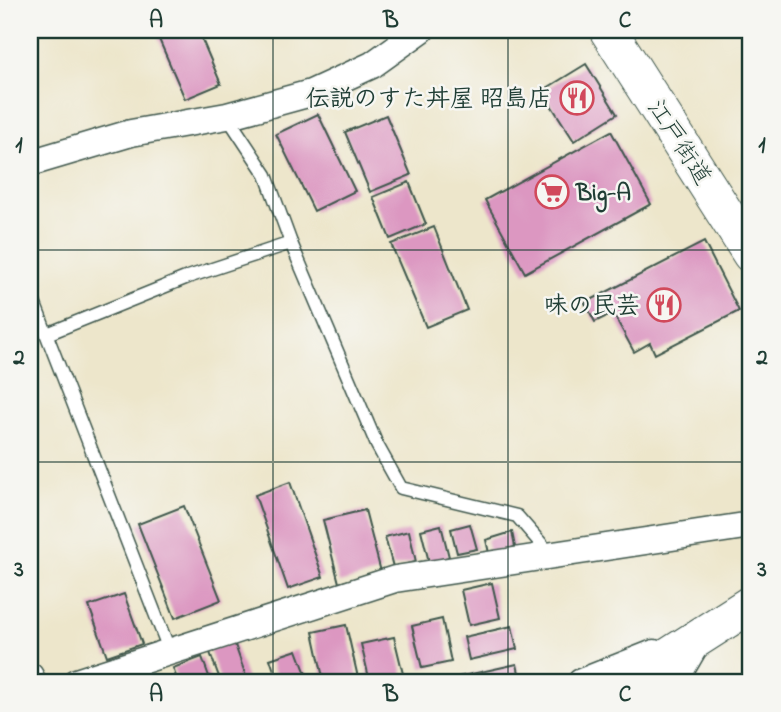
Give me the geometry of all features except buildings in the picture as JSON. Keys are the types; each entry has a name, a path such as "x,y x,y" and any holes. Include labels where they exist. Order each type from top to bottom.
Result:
{"street":[{"path":"30,163 131,133 227,116 311,93 372,65 421,30"},
{"name":"江戸街道","path":"608,30 751,254"},
{"path":"76,682 395,579 751,525"},
{"path":"628,682 751,604"},
{"path":"584,680 702,634"},
{"path":"674,682 702,634"},
{"path":"30,676 33,682"}],"lane":[{"path":"227,116 266,175 291,243 377,445 401,488 517,516 551,555"},
{"path":"47,334 188,277 291,243"},
{"path":"30,292 170,652"}],"place":[{"name":"伝説のすた丼屋 昭島店","path":"577,98"},
{"name":"Big-A","path":"552,192"},
{"name":"味の民芸","path":"664,305"}]}
